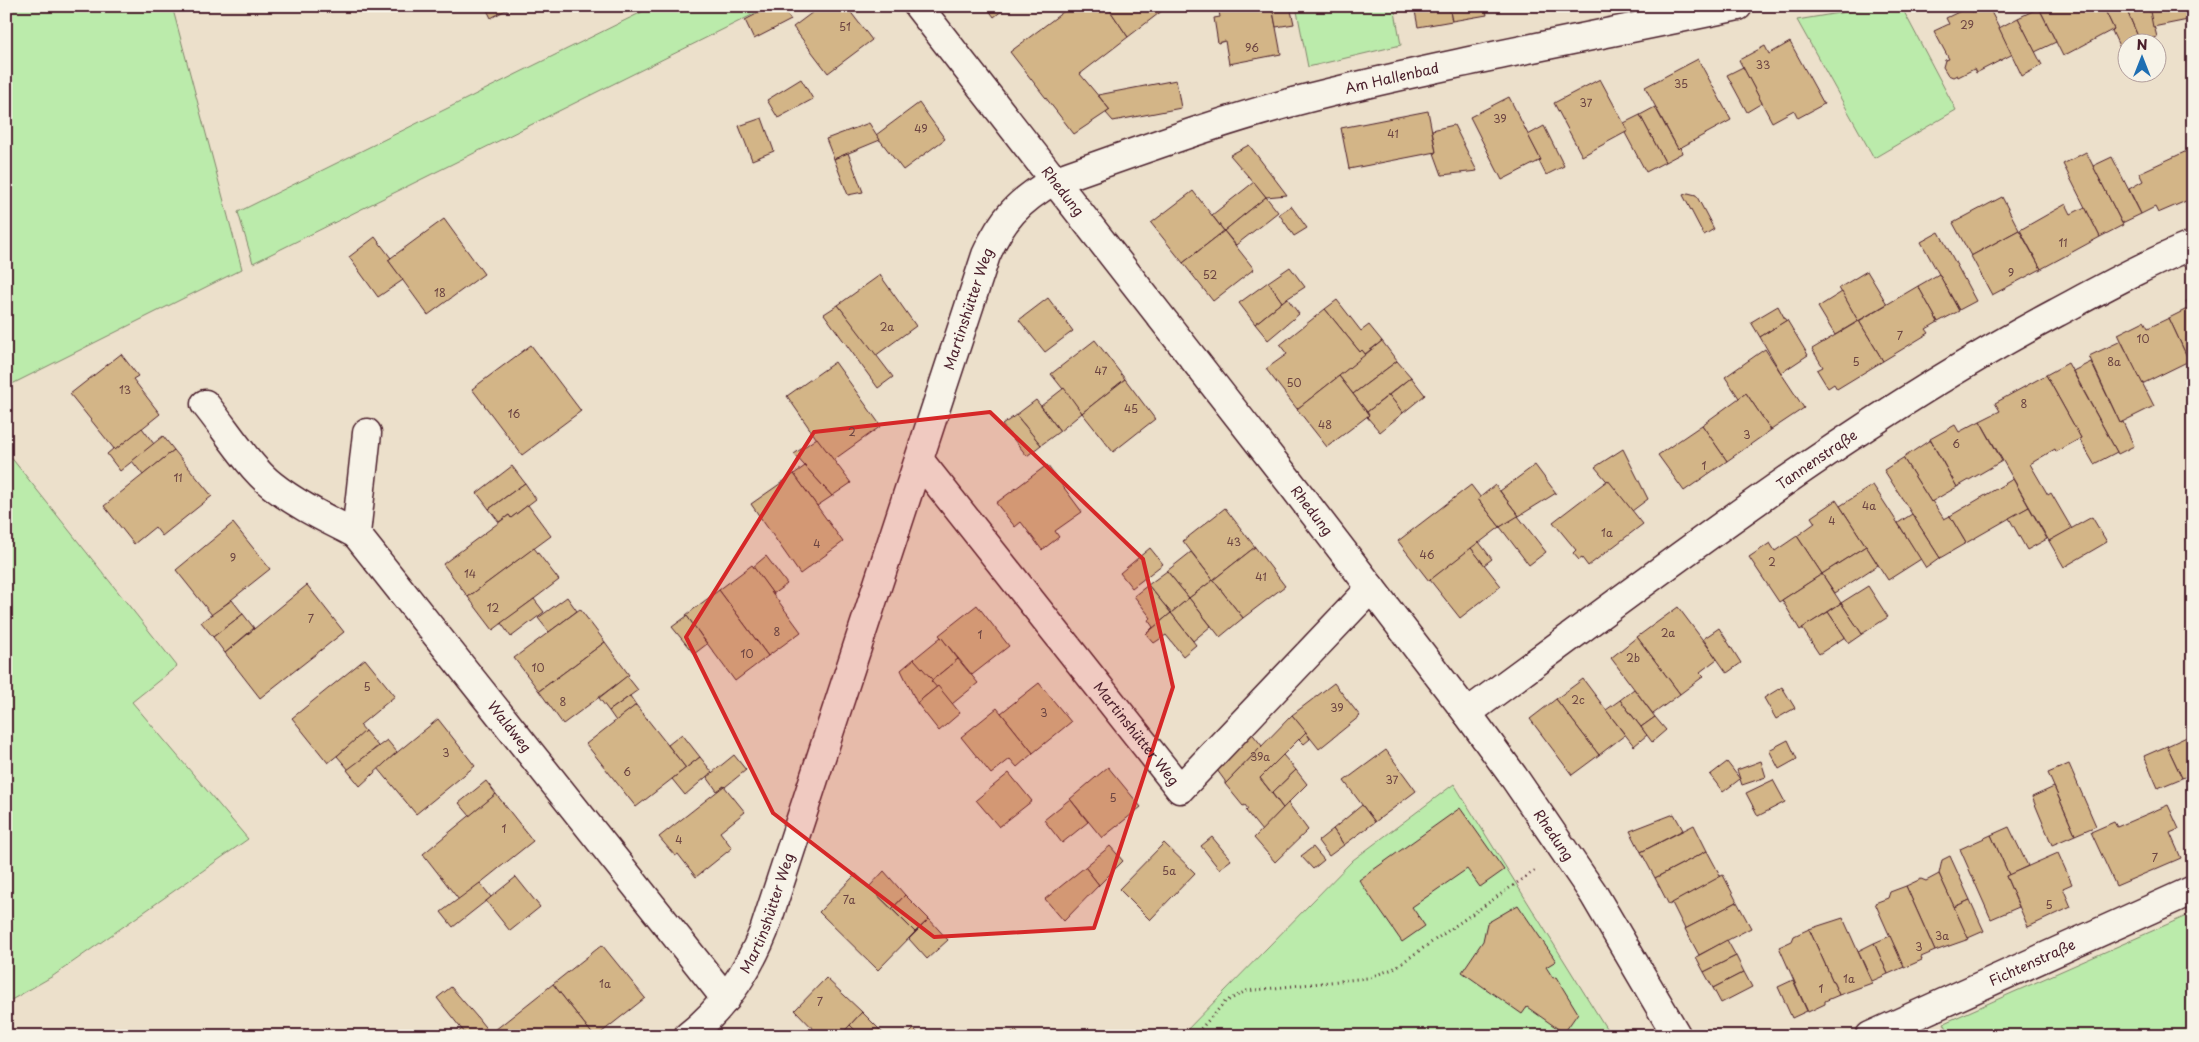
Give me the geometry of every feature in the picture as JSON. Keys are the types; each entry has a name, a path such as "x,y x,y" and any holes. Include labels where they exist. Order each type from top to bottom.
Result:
{"street":[{"name":"Rhedung","path":"918,6 1372,588 1467,714 1564,850 1616,930 1677,1036"},
{"name":"Am Hallenbad","path":"1053,181 1222,123 1310,98 1398,77 1738,6"},
{"name":"Martinshütter Weg","path":"688,1036 726,999 746,969 764,931 986,256 996,234 1019,204 1030,194 1053,181"},
{"name":"Tannenstraße","path":"1467,714 1679,556 1803,468 1930,385 2018,334 2100,290 2193,245"},
{"path":"205,404 260,474 271,484 309,509 356,534 367,433"},
{"name":"Martinshütter Weg","path":"920,460 1180,789 1372,588"},
{"name":"Waldweg","path":"356,534 726,999"},
{"name":"Fichtenstraße","path":"1870,1036 2193,890"}],"path":[{"path":"1194,1036 1225,1002 1246,991 1354,980 1374,976 1393,969 1564,850"}],"highlighted area":[{"path":"990,412 1143,559 1173,687 1094,928 934,937 773,813 686,637 814,432"}],"green space":[{"path":"6,6 172,6 242,269 6,387"},
{"path":"654,6 770,6 253,263 238,212"},
{"path":"1296,6 1394,6 1401,45 1308,67"},
{"path":"1881,6 1901,6 1956,110 1874,158 1797,20"},
{"path":"6,451 177,666 132,702 248,839 53,976 6,1003"},
{"path":"1454,784 1611,1036 1181,1036 1353,860"},
{"path":"2193,913 2193,1036 1951,1036 1944,1023"}],"building":[{"path":"485,6 513,6 491,18"},
{"path":"772,6 780,6 791,20 754,39 745,20"},
{"path":"821,6 846,6 872,40 828,73 793,27"},
{"path":"986,6 1008,6 994,17"},
{"path":"1071,6 1107,6 1128,37 1080,74 1110,110 1074,134 1010,52"},
{"path":"1107,6 1166,6 1167,7 1128,37"},
{"path":"1218,6 1272,6 1281,54 1229,64 1225,41 1218,43 1214,18 1220,17"},
{"path":"1272,6 1290,6 1294,24 1276,27"},
{"path":"1414,6 1449,6 1452,21 1418,27"},
{"path":"1449,6 1485,6 1487,15 1452,21"},
{"path":"1982,6 1988,6 2013,54 1976,73 1974,69 1958,77 1957,75 1953,77 1948,75 1943,67 1945,60 1949,59 1934,31 1949,24 1946,18 1969,7 1972,12"},
{"path":"2038,6 2103,6 2114,29 2063,56"},
{"path":"2103,6 2125,6 2136,32 2116,32 2116,39 2112,31 2114,29"},
{"path":"2125,6 2149,6 2156,32 2136,32"},
{"path":"2149,6 2193,6 2193,19 2153,27"},
{"path":"2039,8 2056,42 2035,52 2018,18"},
{"path":"2018,18 2042,65 2022,76 1999,28"},
{"path":"1790,42 1824,104 1798,118 1794,110 1772,122 1739,60 1765,46 1769,54"},
{"path":"1698,59 1731,120 1678,149 1645,87"},
{"path":"1743,67 1762,103 1747,112 1727,75"},
{"path":"801,79 813,99 778,118 767,100"},
{"path":"1600,79 1628,131 1582,156 1554,103"},
{"path":"1176,80 1181,108 1113,121 1106,113 1110,110 1098,95"},
{"path":"1509,97 1541,160 1502,180 1470,117"},
{"path":"919,103 945,139 903,170 876,135"},
{"path":"1655,107 1682,153 1665,162 1640,115"},
{"path":"1428,111 1436,152 1349,169 1341,128"},
{"path":"1640,115 1665,162 1646,172 1625,133 1628,131 1624,123"},
{"path":"762,118 774,151 752,160 739,126"},
{"path":"869,123 880,140 834,159 826,139"},
{"path":"1454,125 1477,171 1442,175 1434,153 1436,152 1432,130"},
{"path":"1544,126 1564,166 1546,175 1539,161 1541,160 1528,135"},
{"path":"1249,145 1287,195 1266,197 1230,155"},
{"path":"2189,150 2193,159 2193,198 2158,213 2155,207 2141,214 2129,189 2143,181 2139,173"},
{"path":"2086,152 2123,225 2100,237 2063,164"},
{"path":"848,153 863,192 848,195 834,159"},
{"path":"2112,157 2141,214 2122,223 2093,166"},
{"path":"1254,182 1266,197 1224,231 1212,215"},
{"path":"1193,191 1224,231 1183,263 1151,223"},
{"path":"1688,193 1696,195 1714,229 1704,235 1683,195"},
{"path":"1266,197 1278,212 1236,245 1224,231"},
{"path":"2002,197 2019,230 1971,256 1953,223"},
{"path":"2066,204 2071,214 2085,207 2100,237 2041,269 2020,230"},
{"path":"1291,206 1307,228 1294,236 1279,214"},
{"path":"444,219 484,274 428,315 388,260"},
{"path":"2019,230 2041,269 1992,295 1971,256"},
{"path":"1224,231 1254,269 1213,301 1183,263"},
{"path":"1939,232 1976,301 1959,310 1921,242"},
{"path":"375,237 391,258 388,260 403,280 378,297 349,257"},
{"path":"1290,267 1305,287 1282,302 1268,282"},
{"path":"1867,271 1887,304 1858,321 1839,288"},
{"path":"1939,274 1959,311 1938,322 1918,286"},
{"path":"880,275 916,326 875,356 838,305"},
{"path":"1268,282 1282,302 1255,324 1239,303"},
{"path":"1918,286 1938,322 1926,329 1929,333 1883,361 1859,321"},
{"path":"1842,292 1858,321 1835,335 1818,307"},
{"path":"2193,297 2193,359 2189,361 2169,318 2189,308 2186,301"},
{"path":"1048,298 1073,331 1045,352 1019,320"},
{"path":"1287,298 1299,314 1268,340 1255,324"},
{"path":"1337,300 1361,331 1369,325 1382,341 1365,354 1362,350 1360,352 1325,309"},
{"path":"838,305 893,377 878,388 824,314"},
{"path":"1778,306 1786,321 1760,337 1751,322"},
{"path":"1325,309 1360,352 1362,350 1366,355 1297,409 1266,369 1287,354 1280,345"},
{"path":"2169,318 2189,361 2142,384 2118,334 2144,321 2148,328"},
{"path":"1787,320 1808,355 1781,373 1760,337"},
{"path":"1859,321 1883,361 1837,389 1834,384 1828,388 1817,370 1823,367 1812,349"},
{"path":"1095,340 1125,379 1082,413 1051,374"},
{"path":"1382,341 1397,361 1353,394 1339,376"},
{"path":"2121,341 2154,406 2120,423 2089,356"},
{"path":"531,345 581,411 522,455 472,389"},
{"path":"1765,349 1804,408 1771,430 1746,393 1739,398 1725,377"},
{"path":"121,354 138,376 133,379 160,414 115,450 70,394"},
{"path":"1397,361 1411,377 1367,412 1353,394"},
{"path":"835,362 881,426 832,461 787,396"},
{"path":"2091,362 2120,423 2123,422 2134,446 2118,454 2073,371"},
{"path":"2068,363 2117,452 2094,464 2046,375"},
{"path":"2046,375 2081,438 2056,452 2055,449 2030,464 2048,495 2051,493 2072,529 2049,541 1980,421 2000,411 1995,403"},
{"path":"1339,376 1369,415 1327,447 1297,409"},
{"path":"1411,377 1425,395 1403,413 1389,395"},
{"path":"1125,379 1155,419 1113,452 1082,413"},
{"path":"1064,388 1082,413 1060,431 1041,406"},
{"path":"1746,393 1771,430 1727,461 1702,425"},
{"path":"1389,395 1403,413 1380,432 1367,417 1369,415 1367,412"},
{"path":"1036,400 1060,431 1041,445 1016,415"},
{"path":"1016,415 1041,445 1027,456 1002,425"},
{"path":"1980,421 2002,461 1957,487 1930,439 1955,425 1959,432"},
{"path":"1702,425 1727,461 1684,491 1658,455"},
{"path":"142,428 154,444 120,471 107,454 114,448 115,450"},
{"path":"163,436 174,450 143,475 132,461"},
{"path":"817,438 851,483 832,496 794,454"},
{"path":"1930,440 1957,487 1931,502 1903,458"},
{"path":"1623,449 1648,499 1632,511 1595,467"},
{"path":"174,450 212,496 162,536 155,527 134,544 104,506"},
{"path":"1903,458 1931,502 1944,519 1950,516 1966,543 1940,558 1884,470"},
{"path":"1047,465 1082,512 1055,531 1059,537 1042,550 1021,522 1015,527 996,503"},
{"path":"1535,465 1556,493 1519,516 1500,491"},
{"path":"512,466 525,483 489,509 477,493"},
{"path":"805,466 832,496 817,506 794,474"},
{"path":"794,474 843,542 800,574 751,504"},
{"path":"2013,479 2029,507 1966,543 1950,516"},
{"path":"1608,480 1643,524 1588,566 1582,558 1579,560 1573,553 1576,550 1553,522"},
{"path":"525,483 536,499 511,518 509,515 499,522 489,509"},
{"path":"1471,485 1481,498 1478,499 1500,527 1429,581 1398,541"},
{"path":"1495,485 1519,516 1500,527 1478,499"},
{"path":"1873,485 1921,559 1888,580 1840,506"},
{"path":"1836,500 1866,546 1822,574 1797,536 1815,523 1811,517"},
{"path":"528,505 551,536 468,597 443,564 509,515 511,518"},
{"path":"2029,507 2047,539 2027,550 2009,518"},
{"path":"1225,508 1255,547 1213,580 1183,541"},
{"path":"1912,514 1940,558 1926,568 1898,523"},
{"path":"1518,516 1546,552 1529,565 1500,527"},
{"path":"2092,517 2107,542 2064,567 2049,541"},
{"path":"233,523 270,569 212,615 176,570"},
{"path":"1797,536 1822,574 1779,602 1749,557 1770,543 1775,551"},
{"path":"1479,542 1492,559 1484,565 1471,548"},
{"path":"1866,546 1878,565 1835,593 1822,574"},
{"path":"1255,547 1285,586 1243,618 1213,580"},
{"path":"534,548 559,580 493,630 468,597"},
{"path":"1150,548 1163,564 1132,588 1120,573"},
{"path":"1471,548 1501,586 1460,618 1430,580"},
{"path":"1191,552 1213,580 1189,598 1167,571"},
{"path":"766,556 787,584 773,594 753,567"},
{"path":"752,565 801,632 768,656 719,590"},
{"path":"1167,571 1189,598 1171,613 1148,585"},
{"path":"1822,574 1841,603 1800,630 1782,600"},
{"path":"1213,580 1243,618 1220,637 1189,598"},
{"path":"307,585 344,632 260,698 225,653"},
{"path":"1148,585 1171,613 1146,634 1153,627 1148,620 1151,618 1134,596"},
{"path":"1868,586 1888,617 1862,634 1841,603"},
{"path":"719,590 768,656 735,681 686,615"},
{"path":"567,597 577,611 549,632 538,618"},
{"path":"1189,598 1211,626 1193,641 1171,613"},
{"path":"534,599 544,612 511,637 501,623"},
{"path":"232,600 243,614 213,637 201,622"},
{"path":"1841,603 1862,634 1849,643 1828,612"},
{"path":"977,605 1009,646 972,675 939,635"},
{"path":"1678,607 1717,659 1700,672 1704,676 1680,694 1637,637"},
{"path":"580,609 605,642 539,691 514,658"},
{"path":"1828,612 1845,637 1819,654 1802,628"},
{"path":"1171,613 1196,645 1183,656 1166,635 1154,643 1146,634"},
{"path":"243,614 254,628 225,653 213,637"},
{"path":"687,616 707,644 694,654 672,627"},
{"path":"1719,628 1741,663 1727,673 1703,639"},
{"path":"941,637 958,659 931,681 914,659"},
{"path":"1637,637 1680,694 1653,714 1611,658"},
{"path":"605,642 629,675 563,724 539,691"},
{"path":"365,659 395,696 360,725 366,732 328,763 292,718"},
{"path":"914,659 938,686 917,703 901,670"},
{"path":"958,659 978,683 952,704 931,681"},
{"path":"627,676 638,690 609,711 599,698"},
{"path":"1583,679 1625,735 1599,755 1556,699"},
{"path":"1039,683 1071,722 1033,753 1001,713"},
{"path":"1334,683 1360,716 1319,749 1292,715"},
{"path":"938,686 960,713 939,731 917,703"},
{"path":"1782,687 1795,708 1776,719 1764,698"},
{"path":"1634,689 1655,717 1641,727 1620,700"},
{"path":"630,696 636,705 616,721 609,711"},
{"path":"1556,699 1599,755 1572,775 1530,719"},
{"path":"1620,700 1647,735 1634,746 1606,710"},
{"path":"636,705 686,768 636,807 586,744"},
{"path":"997,708 1033,753 1017,767 1010,759 991,774 961,737"},
{"path":"1292,715 1306,732 1260,778 1283,808 1262,831 1246,811 1248,809 1245,805 1243,806 1225,784"},
{"path":"1655,717 1666,730 1652,742 1641,727"},
{"path":"438,719 475,766 416,814 378,768"},
{"path":"365,731 378,746 349,770 337,756"},
{"path":"1250,731 1262,746 1225,784 1217,770"},
{"path":"1306,732 1310,739 1304,744 1299,739"},
{"path":"682,734 700,757 686,768 668,745"},
{"path":"2191,735 2193,774 2182,778 2167,746"},
{"path":"387,740 397,752 360,786 347,770"},
{"path":"1788,740 1797,759 1779,769 1769,750"},
{"path":"2167,746 2182,778 2158,788 2144,756"},
{"path":"1386,750 1416,791 1375,822 1344,781"},
{"path":"734,755 746,770 717,791 707,777"},
{"path":"1283,755 1296,770 1272,793 1260,778"},
{"path":"700,757 712,772 685,795 672,779"},
{"path":"1761,761 1766,777 1742,785 1737,770"},
{"path":"1727,762 1740,779 1723,792 1710,775"},
{"path":"2069,764 2096,826 2075,835 2048,773"},
{"path":"1108,767 1141,807 1102,838 1070,799"},
{"path":"1296,770 1307,784 1283,808 1272,793"},
{"path":"1009,773 1032,801 999,827 976,800"},
{"path":"1773,780 1785,802 1758,816 1746,793"},
{"path":"486,781 496,794 470,816 459,803"},
{"path":"724,786 745,812 720,832 732,848 696,877 678,854 675,856 659,837"},
{"path":"2054,787 2075,835 2052,845 2032,797"},
{"path":"496,794 533,841 459,900 423,854"},
{"path":"1070,799 1088,822 1062,843 1044,820"},
{"path":"1288,803 1308,830 1275,862 1254,838"},
{"path":"1362,805 1375,822 1344,845 1333,829"},
{"path":"2168,805 2179,829 2170,833 2181,858 2116,886 2091,832 2114,822 2117,827"},
{"path":"1460,808 1504,870 1480,887 1467,869 1412,907 1425,926 1402,942 1359,880"},
{"path":"1674,814 1683,830 1641,852 1630,831"},
{"path":"1694,825 1707,851 1655,878 1641,852"},
{"path":"2009,827 2028,866 2009,875 1991,835"},
{"path":"1333,829 1344,845 1329,856 1318,841"},
{"path":"1991,835 2009,875 2006,876 2019,907 1991,919 1960,849"},
{"path":"1212,837 1231,860 1219,869 1201,846"},
{"path":"1164,843 1195,873 1150,920 1119,889"},
{"path":"1110,846 1123,861 1099,885 1085,867"},
{"path":"1313,847 1324,860 1313,869 1301,856"},
{"path":"1707,851 1721,877 1669,905 1655,878"},
{"path":"2058,853 2072,884 2063,888 2071,907 2028,927 2006,876"},
{"path":"1950,856 1970,900 1954,907 1939,874 1942,860"},
{"path":"1085,867 1099,885 1064,921 1045,899"},
{"path":"884,871 905,895 892,909 869,887"},
{"path":"856,874 915,932 878,970 819,912"},
{"path":"1939,874 1969,939 1935,951 1906,886 1921,879 1926,881"},
{"path":"1723,875 1737,902 1685,929 1672,903"},
{"path":"516,877 540,907 510,931 486,901"},
{"path":"480,883 491,897 453,927 441,912"},
{"path":"1906,886 1935,951 1921,957 1922,960 1904,968 1875,903 1888,898 1890,892"},
{"path":"905,895 929,919 915,932 892,909"},
{"path":"1970,900 1984,931 1968,938 1954,907"},
{"path":"1737,902 1751,928 1699,955 1685,929"},
{"path":"1518,905 1556,961 1546,967 1553,978 1556,977 1578,1013 1564,1033 1527,1007 1522,1014 1462,972 1483,941 1487,923"},
{"path":"1843,918 1872,983 1839,995 1809,929"},
{"path":"929,919 948,940 927,959 909,939"},
{"path":"1809,929 1839,995 1808,1012 1779,947 1792,941 1794,936"},
{"path":"1890,936 1904,967 1888,974 1874,943"},
{"path":"1727,940 1736,956 1704,972 1696,957"},
{"path":"1874,943 1888,974 1872,981 1858,951"},
{"path":"602,945 645,998 597,1036 594,1036 553,984"},
{"path":"1736,956 1744,972 1713,988 1704,972"},
{"path":"1744,972 1752,987 1721,1003 1713,988"},
{"path":"826,978 862,1012 840,1036 820,1036 795,1010"},
{"path":"1793,980 1807,1011 1792,1018 1778,987"},
{"path":"553,984 594,1036 500,1036 495,1030"},
{"path":"451,987 492,1036 467,1036 437,998"},
{"path":"862,1012 884,1036 861,1036 850,1025"},
{"path":"850,1025 861,1036 840,1036"},
{"path":"462,1029 467,1036 454,1036"},
{"path":"914,1029 921,1036 907,1036"},
{"path":"1015,1030 1021,1036 1009,1036"}]}
